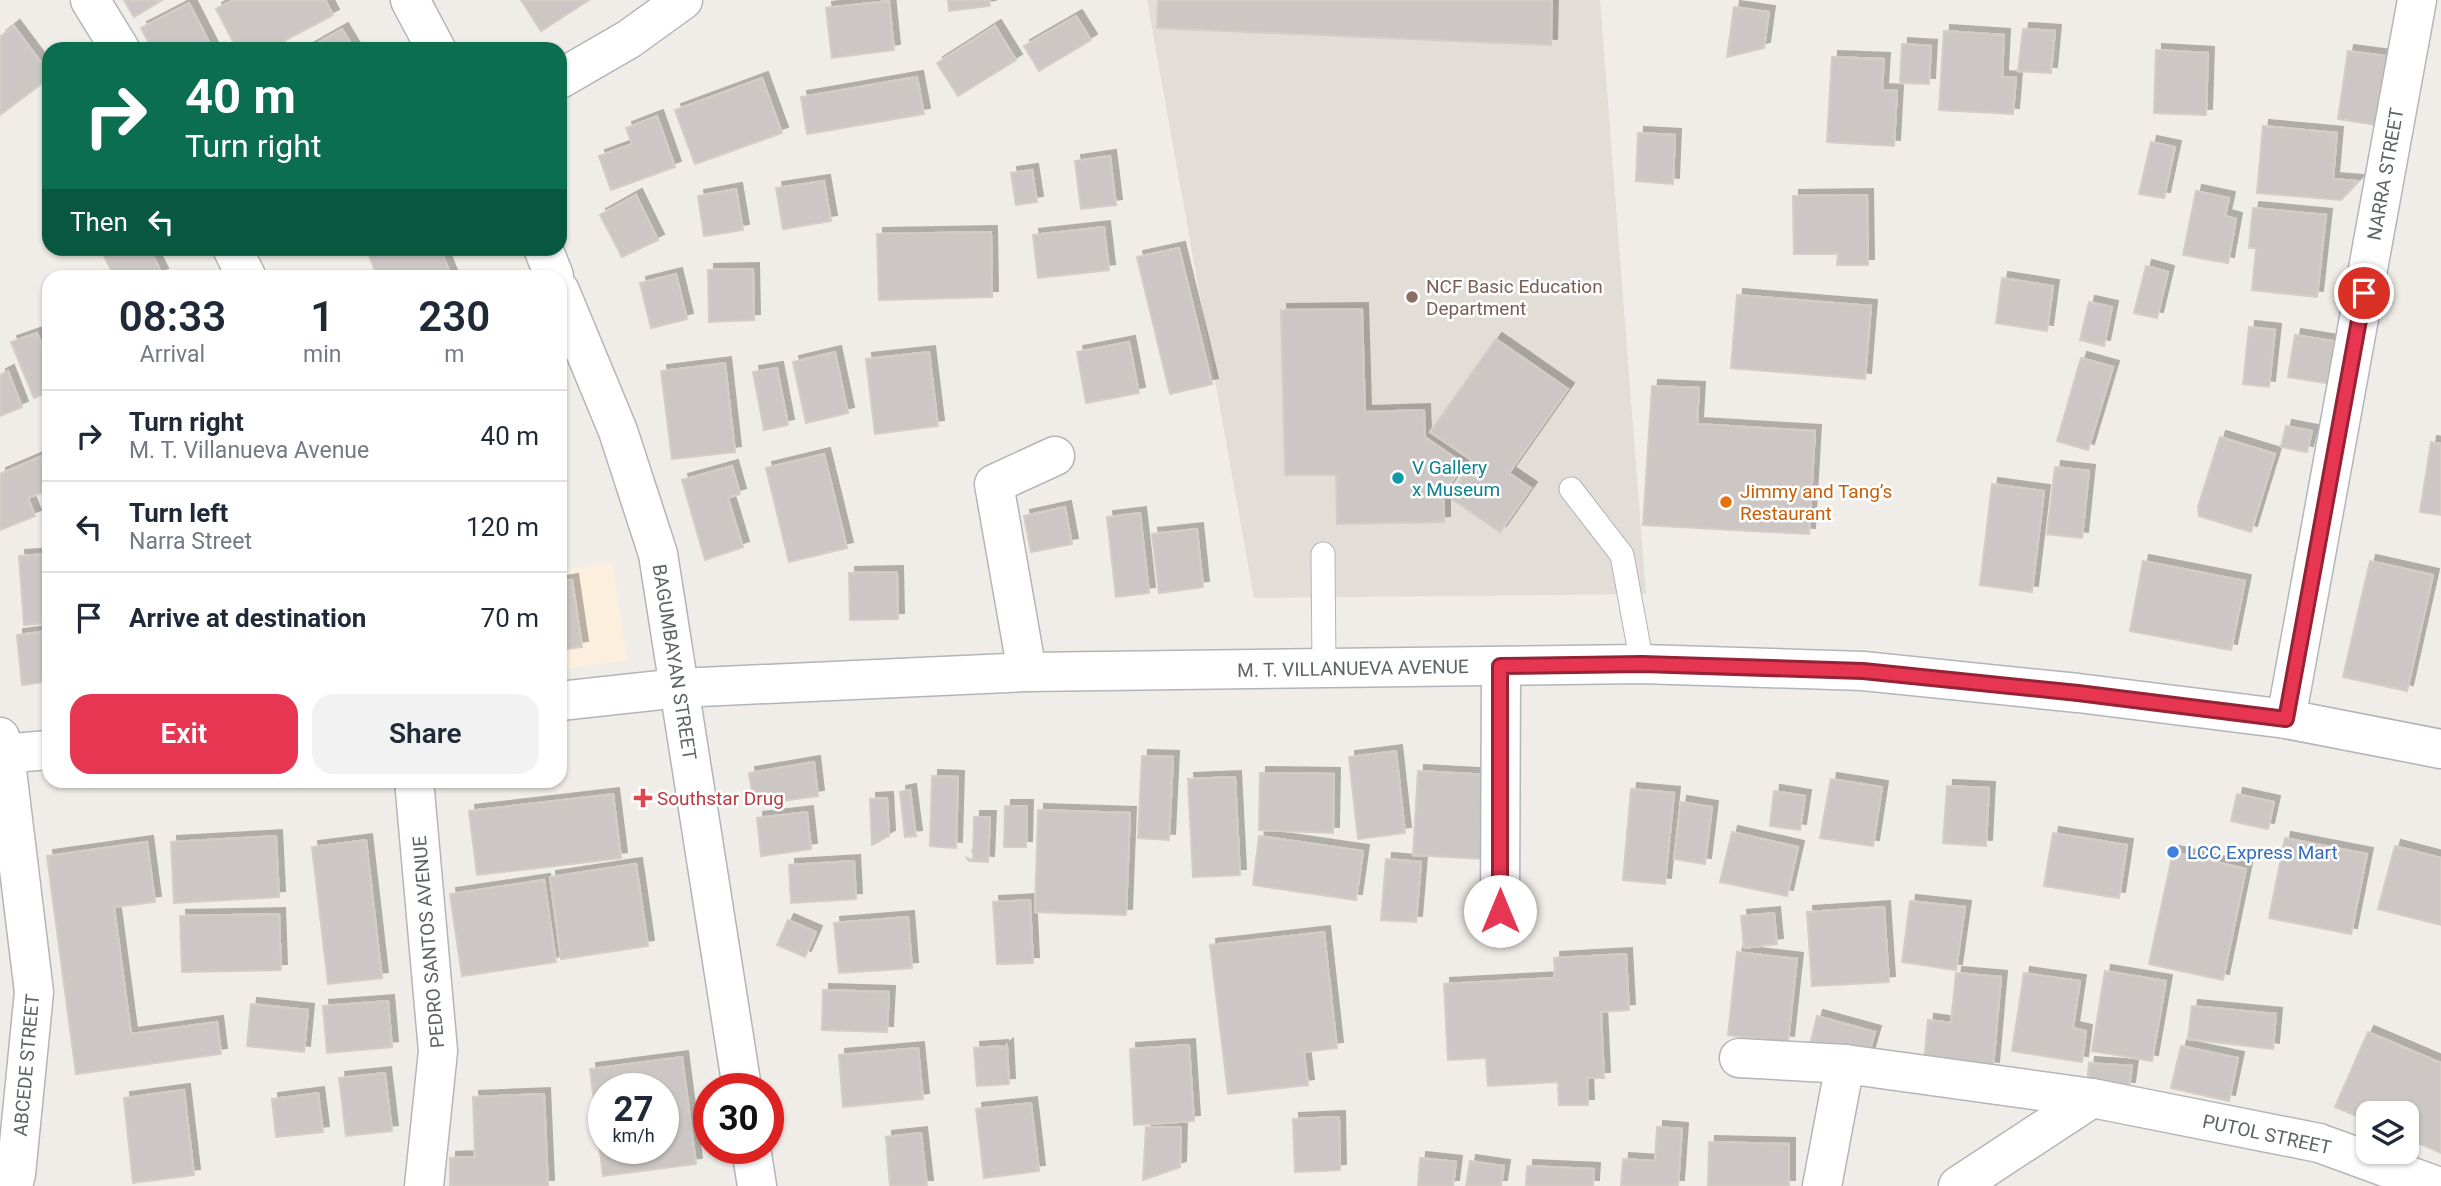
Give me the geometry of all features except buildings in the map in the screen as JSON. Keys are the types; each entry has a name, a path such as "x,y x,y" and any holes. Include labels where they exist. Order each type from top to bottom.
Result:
{"street":[{"path":"90,0 116,42"},
{"path":"410,0 432,42"},
{"path":"567,75 629,39 683,0"},
{"name":"NARRA STREET","path":"2286,719 2417,0"},
{"name":"BAGUMBAYAN STREET","path":"567,307 618,431 658,554 740,1073"},
{"path":"1027,672 994,484 1055,456"},
{"name":"M. T. VILLANUEVA AVENUE","path":"567,700 679,688 1027,672 1642,664 1863,671 2078,693 2286,719 2441,749"},
{"path":"1500,666 1500,911"},
{"path":"2,748 42,750"},
{"name":"ABCEDE STREET","path":"2,748 34,992 13,1186"},
{"name":"PEDRO SANTOS AVENUE","path":"415,788 438,1051 424,1186"},
{"name":"PUTOL STREET","path":"1739,1058 1845,1064 2092,1098 2319,1143 2437,1186"},
{"path":"1822,1186 1845,1064"},
{"path":"1958,1186 2092,1098"},
{"path":"754,1164 757,1186"}],"lane":[{"path":"1572,489 1622,555 1642,664"},
{"path":"1323,554 1324,668"}],"shaded area":[{"name":"NCF Basic Education Department","path":"1147,0 1600,0 1646,594 1254,598"},
{"path":"612,561 627,660 567,669 567,570"}],"place":[{"name":"NCF Basic Education Department","path":"1412,297"},
{"name":"V Gallery x Museum","path":"1398,478"},
{"name":"Jimmy and Tang’s Restaurant","path":"1726,502"},
{"name":"Southstar Drug","path":"643,798"},
{"name":"LCC Express Mart","path":"2173,852"}],"route":[{"path":"1500,911 1500,666 1642,664 1863,671 2078,693 2286,719 2364,293"}]}
